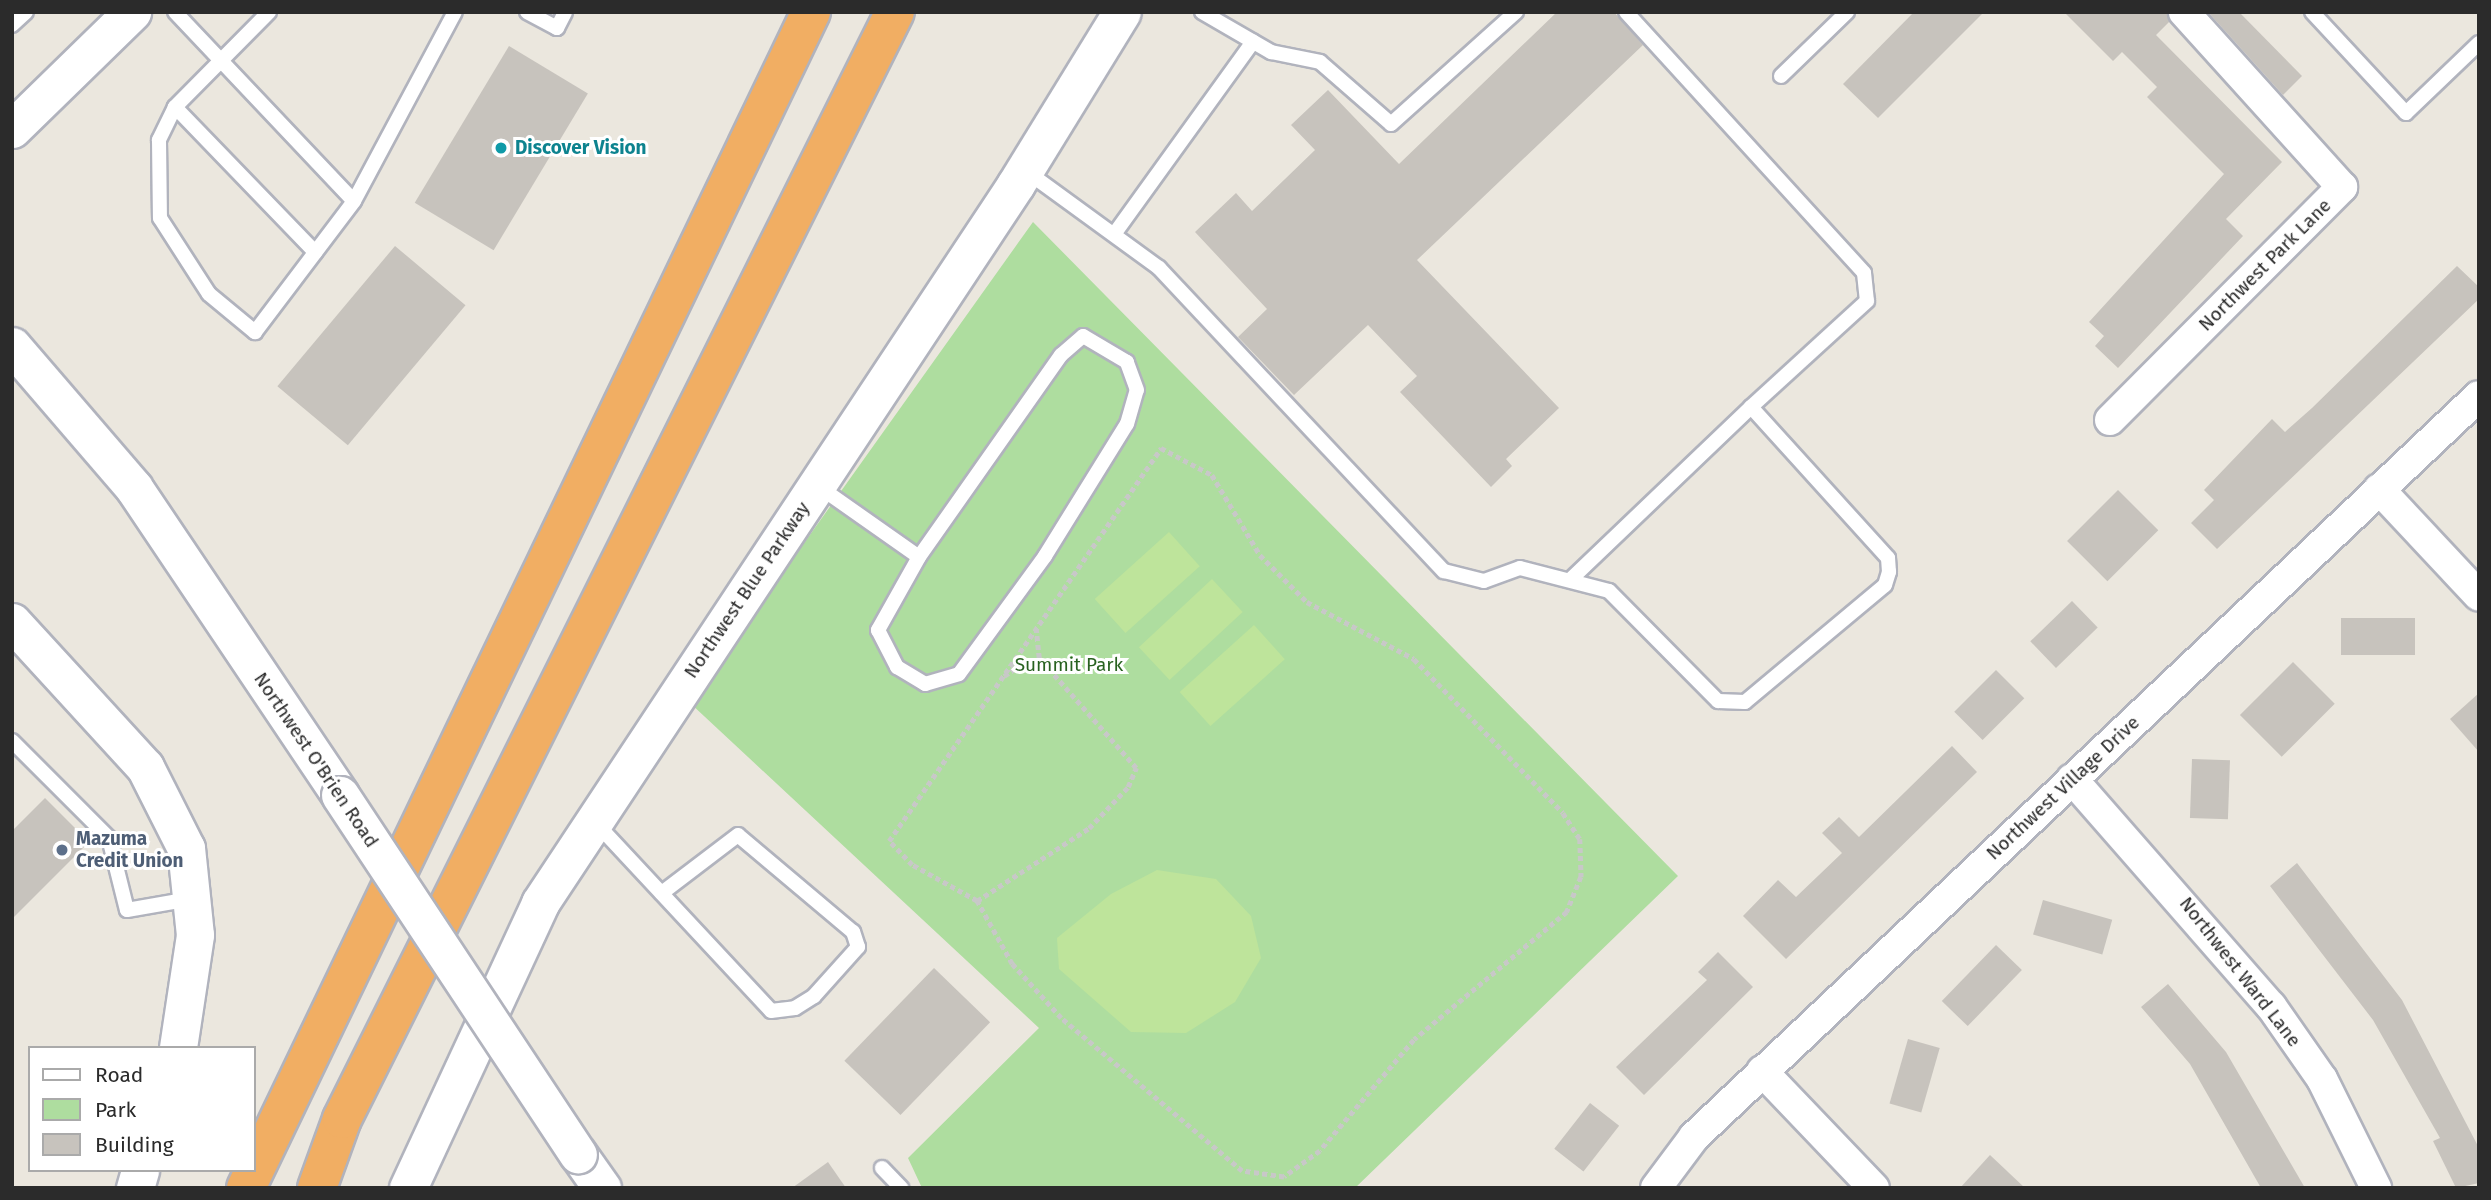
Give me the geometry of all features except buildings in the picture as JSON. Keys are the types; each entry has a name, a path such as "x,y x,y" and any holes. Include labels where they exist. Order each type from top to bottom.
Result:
{"highway":[{"path":"256,1167 811,12"},
{"path":"317,1188 342,1119 895,12"},
{"path":"246,1188 254,1172"}],"street":[{"path":"12,129 132,12"},
{"name":"Northwest Blue Parkway","path":"408,1188 540,903 1025,170 1122,12"},
{"name":"Northwest Park Lane","path":"2110,420 2342,187 2184,12"},
{"name":"Northwest O'Brien Road","path":"12,346 134,488 602,1188"},
{"name":"Northwest Village Drive","path":"1656,1188 1694,1137 1762,1071 2479,396"},
{"path":"2379,489 2479,596"},
{"path":"12,622 145,767 186,848 195,935 178,1046"},
{"name":"Northwest Ward Lane","path":"2072,779 2223,944 2271,1006 2322,1079 2376,1188"},
{"path":"1762,1071 1874,1188"}],"lane":[{"path":"12,25 26,12"},
{"path":"175,12 354,201"},
{"path":"269,12 175,107 159,140 160,218 236,322 255,332 354,201 455,12"},
{"path":"527,12 557,28 565,12"},
{"path":"1202,12 1253,42 1320,62 1391,124 1516,12"},
{"path":"1572,578 1751,407 1867,301 1864,273 1626,12"},
{"path":"1781,76 1847,12"},
{"path":"2312,12 2406,113 2479,43"},
{"path":"1115,233 1253,42"},
{"path":"175,107 315,252"},
{"path":"1025,170 1115,233 1159,268 1444,571 1466,581 1520,569 1572,578 1626,604 1718,701 1730,706 1745,702 1885,585 1888,558 1751,407"},
{"path":"1083,336 1127,362 1137,390 1127,424 1045,556 959,674 925,684 897,667 878,630 919,557 1061,355 1083,336"},
{"path":"817,485 919,557"},
{"path":"12,741 109,838 127,910 191,898"},
{"path":"594,821 771,1011 795,1008 814,996 858,947 853,932 737,835 662,893"},
{"path":"882,1168 901,1188"}],"path":[{"path":"1161,448 1212,475 1260,555 1307,602 1413,659 1563,813 1580,839 1581,877 1567,912 1414,1040 1320,1151 1284,1177 1242,1171 1061,1018 1012,964 977,901 912,865 889,841 1036,628 1161,448"},
{"path":"977,901 1089,828 1128,787 1136,768 1038,658 1036,628"},
{"path":"1002,677 1022,664 1045,666"}],"green space":[{"name":"Summit Park","path":"1033,222 1678,876 1355,1188 922,1188 908,1158 1039,1028 690,703"},
{"path":"1169,532 1200,566 1125,633 1095,599"},
{"path":"1212,579 1243,612 1170,680 1139,647"},
{"path":"1254,625 1285,659 1210,726 1180,692"},
{"path":"1157,870 1216,879 1251,916 1261,958 1235,1002 1186,1033 1131,1032 1059,969 1057,938 1111,894"}],"place":[{"name":"Discover Vision","path":"501,148"},
{"name":"Mazuma Credit Union","path":"62,850"}]}
